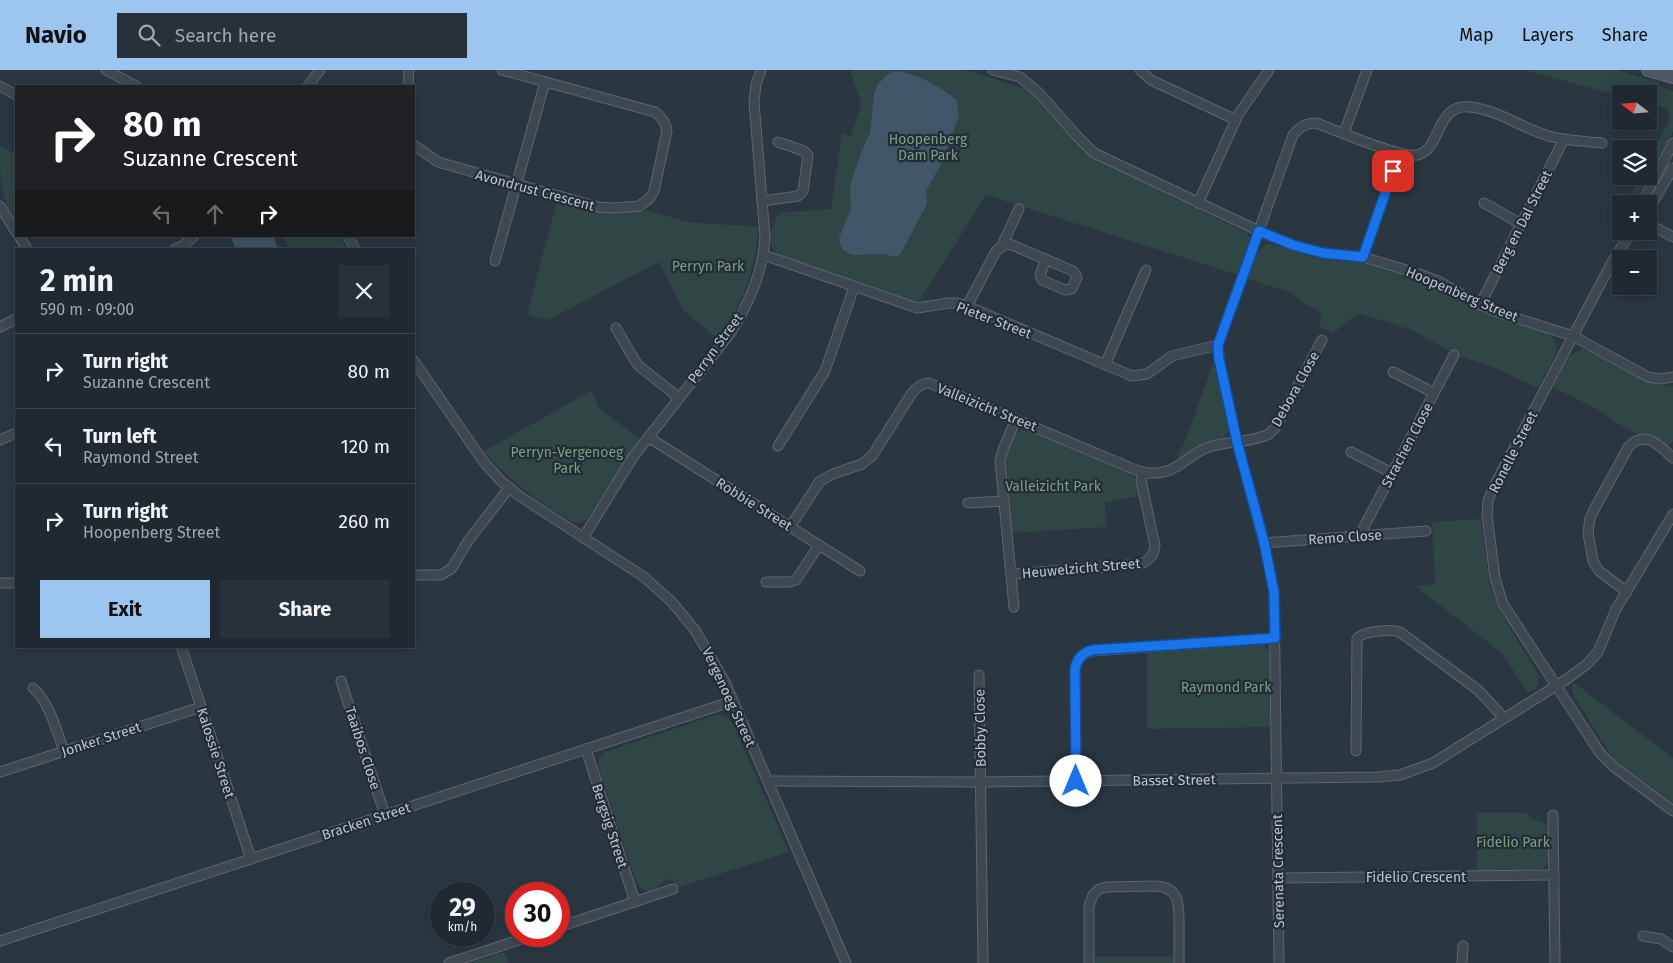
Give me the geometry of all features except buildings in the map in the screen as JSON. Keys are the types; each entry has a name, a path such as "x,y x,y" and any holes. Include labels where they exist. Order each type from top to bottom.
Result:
{"street":[{"path":"106,70 134,85"},
{"path":"309,85 320,70"},
{"path":"408,85 409,70"},
{"name":"Avondrust Crescent","path":"415,146 438,162 606,208 639,206 650,198 654,191 667,131 660,115 655,112 502,70"},
{"name":"Perryn Street","path":"583,538 633,457 678,397 731,332 741,316 764,255 765,237 754,102 756,84 761,70"},
{"name":"Hoopenberg Street","path":"993,70 1021,74 1075,134 1094,152 1259,231 1293,245 1323,253 1363,257 1419,274 1440,282 1480,305 1573,336 1648,377 1661,379 1673,377"},
{"path":"1140,70 1151,80 1236,120"},
{"path":"1198,203 1244,104 1269,70"},
{"path":"1344,133 1367,70"},
{"path":"1648,70 1673,77"},
{"path":"495,261 545,82"},
{"path":"0,86 15,94"},
{"path":"1218,345 1294,135 1298,129 1305,125 1316,123 1399,154 1415,155 1427,150 1449,113 1456,108 1470,107 1497,113 1540,133 1564,139 1602,143"},
{"name":"Berg en Dal Street","path":"1480,305 1564,139"},
{"path":"762,201 798,196 803,191 808,155 804,151 778,142"},
{"path":"1647,195 1673,143"},
{"path":"1363,257 1399,154"},
{"path":"1657,197 1673,168"},
{"path":"1484,203 1521,224"},
{"path":"0,206 15,225"},
{"path":"967,306 1020,209"},
{"path":"1657,228 1673,237"},
{"path":"20,237 26,248"},
{"path":"176,248 184,245 193,237"},
{"name":"Ronelle Street","path":"1626,240 1612,262 1493,488 1487,508 1494,571 1503,604 1606,760 1673,811"},
{"path":"1002,245 1012,245 1046,259"},
{"name":"Pieter Street","path":"764,255 917,308 949,303 967,306 1132,376 1146,374 1172,356 1218,345"},
{"path":"1105,366 1146,270"},
{"path":"778,446 825,371 854,287"},
{"path":"0,327 15,320"},
{"path":"616,328 640,366 678,397"},
{"name":"Debora Close","path":"1237,442 1265,436 1272,432 1322,340"},
{"name":"Serenata Crescent","path":"1218,345 1219,359 1237,442 1264,542 1274,592 1279,963"},
{"name":"Strachen Close","path":"1361,536 1454,355"},
{"name":"Vergenoeg Street","path":"415,362 475,451 509,488 644,576 672,600 690,622 706,647 733,701 846,963"},
{"path":"1393,372 1434,393"},
{"name":"Valleizicht Street","path":"790,527 820,481 832,474 862,464 872,456 912,393 920,386 929,383 1142,472 1157,473 1167,471 1204,449 1237,442"},
{"path":"1014,607 1000,461 1016,419"},
{"path":"0,440 15,433"},
{"name":"Robbie Street","path":"648,437 860,571"},
{"path":"1627,592 1599,571 1593,561 1588,533 1590,518 1629,446 1635,441 1640,438 1651,440 1673,458"},
{"path":"1351,452 1392,473"},
{"name":"Heuwelzicht Street","path":"1012,574 1140,564 1149,560 1154,553 1155,546 1142,472"},
{"path":"415,575 441,574 452,568 468,541 509,488"},
{"path":"968,503 1004,501"},
{"name":"Basset Street","path":"768,782 1378,778 1411,772 1433,763 1582,668 1593,658 1601,646 1613,615 1673,514"},
{"name":"Remo Close","path":"1264,542 1426,531"},
{"path":"766,582 789,582 796,580 819,545"},
{"path":"0,583 15,583"},
{"path":"1356,752 1357,639 1361,634 1391,630 1400,632 1478,690 1504,718"},
{"path":"1076,781 1075,670 1077,663 1084,654 1092,650 1275,638"},
{"name":"Kalossie Street","path":"183,648 251,859"},
{"name":"Bobby Close","path":"979,675 981,782"},
{"name":"Taaibos Close","path":"341,681 385,815"},
{"path":"33,688 46,704 64,751"},
{"name":"Bracken Street","path":"0,941 733,701"},
{"name":"Jonker Street","path":"0,772 201,707"},
{"name":"Bergsig Street","path":"586,749 635,902"},
{"path":"981,782 983,963"},
{"path":"1553,815 1555,963"},
{"name":"Fidelio Crescent","path":"1278,878 1554,876"},
{"path":"1089,963 1089,906 1093,895 1099,889 1107,887 1156,886 1170,890 1178,903 1179,963"},
{"path":"570,923 673,890"},
{"path":"1643,936 1662,939 1673,946"},
{"path":"449,963 505,945"},
{"path":"1462,946 1462,963"}],"green space":[{"name":"Hoopenberg Dam Park","path":"850,70 966,70 1026,90 1041,102 1077,143 1094,158 1247,233 1250,244 1238,275 986,195 918,303 777,254 771,244 770,234 779,213 831,209 842,133 851,137 861,103"},
{"path":"1523,70 1617,70 1660,83 1659,86 1673,91 1673,131 1657,160 1657,143 1670,118 1666,108 1658,106 1658,85 1612,85 1612,94"},
{"path":"0,146 15,154 15,214 7,205 1,174"},
{"path":"1635,185 1643,185 1638,195 1630,195"},
{"name":"Perryn Park","path":"557,201 599,212 643,209 687,222 758,227 755,257 747,286 727,327 718,339 684,311 659,262 547,320 527,314"},
{"path":"284,237 341,237 346,248 289,248"},
{"path":"1270,243 1315,258 1359,262 1432,284 1483,313 1549,334 1557,345 1556,354 1538,388 1493,367 1459,356 1412,330 1358,313 1332,334 1320,328 1321,313 1302,302 1293,293 1248,279 1253,263 1261,248"},
{"path":"1584,349 1642,379 1664,386 1673,386 1673,441 1667,447 1653,437 1639,435 1620,425 1602,412 1553,387 1569,358"},
{"path":"1214,360 1229,431 1224,438 1182,459 1177,456 1185,442"},
{"name":"Perryn-Vergenoeg Park","path":"591,391 599,408 640,439 588,517 583,522 577,523 572,522 525,490 484,451"},
{"name":"Valleizicht Park","path":"1028,429 1130,472 1136,480 1139,496 1105,503 1106,527 1012,533 1006,458 1015,435 1021,430"},
{"path":"1481,519 1489,581 1494,598 1502,615 1540,677 1537,687 1528,693 1502,653 1415,586 1435,584 1432,522"},
{"name":"Raymond Park","path":"1264,645 1270,653 1271,727 1147,729 1147,651"},
{"path":"1573,682 1673,758 1673,803 1614,759 1573,695"},
{"path":"719,714 726,716 733,724 789,852 679,887 675,882 668,879 652,891 644,890 636,882 598,766 599,758 605,752"},
{"name":"Fidelio Park","path":"1477,813 1526,813 1533,819 1545,823 1549,832 1549,860 1544,868 1537,870 1477,871"},
{"path":"504,952 508,963 470,963"},
{"path":"1094,957 1174,957 1174,963 1094,963"}],"water":[{"path":"896,71 920,78 935,85 956,99 959,116 940,166 926,191 927,204 901,253 896,257 883,254 853,255 842,250 839,238 851,208 850,185 870,133 874,94 878,84 888,74"},
{"path":"230,237 273,237 278,248 236,248"}],"route":[{"path":"1076,781 1075,670 1081,656 1092,650 1275,638 1274,592 1264,542 1237,442 1219,359 1218,345 1259,231 1293,245 1323,253 1363,257 1393,171"}]}
